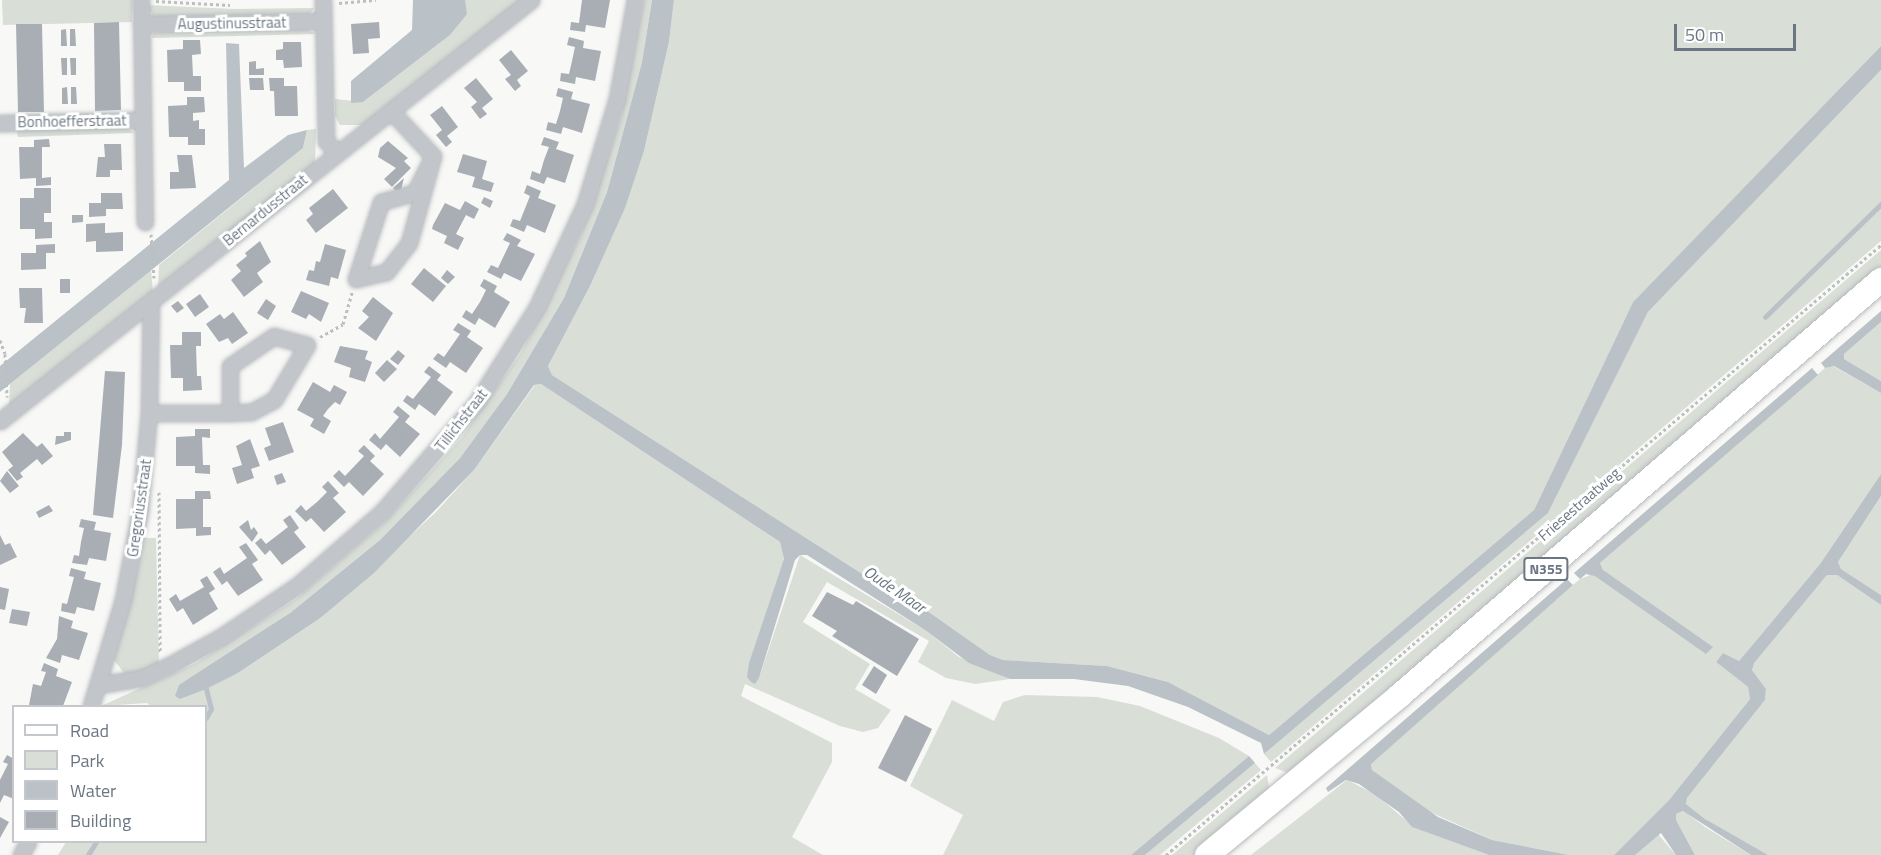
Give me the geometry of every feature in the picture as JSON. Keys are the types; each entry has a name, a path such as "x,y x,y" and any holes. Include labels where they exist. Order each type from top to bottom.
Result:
{"main road":[{"name":"Friesestraatweg","path":"1207,855 1399,696 1881,280"}],"street":[{"name":"Bonhoefferstraat","path":"143,0 141,24 145,222"},
{"name":"Bernardusstraat","path":"4,418 151,303 336,152 531,0"},
{"name":"Tillichstraat","path":"98,685 119,684 160,670 273,603 347,545 415,476 477,402 537,307 585,204 617,99 635,0"},
{"path":"323,2 326,141 336,152"},
{"name":"Augustinusstraat","path":"141,24 323,21"},
{"path":"391,111 434,156"},
{"name":"Bonhoefferstraat","path":"0,123 143,120"},
{"path":"356,279 386,272 410,243 434,156"},
{"path":"356,279 381,202 415,192 434,156"},
{"name":"Gregoriusstraat","path":"91,705 132,561 149,413 151,303"},
{"path":"149,413 230,413 251,412 274,400 307,345 274,336 230,366 230,413"}],"path":[{"path":"143,0 240,5"},
{"path":"323,2 376,0"},
{"path":"151,303 155,292 154,242"},
{"name":"Friesestraatweg","path":"1166,855 1881,245"},
{"path":"307,345 343,324 356,279"},
{"path":"0,340 6,354 4,418"},
{"path":"159,483 160,670"}],"green space":[{"path":"2,0 133,0 132,22 3,25"},
{"path":"465,0 522,0 364,125 340,125 335,116 335,99 363,102 450,35"},
{"path":"644,0 652,0 642,62 607,192 564,298 507,394 460,458 380,540 290,613 238,648 180,699 238,673 319,619 436,512 474,470 535,385 541,384 780,542 784,559 759,678 800,555 925,630 959,657 1010,679 975,684 946,678 918,662 929,641 827,582 803,622 870,664 855,689 891,710 878,728 863,732 840,726 745,684 741,696 832,743 832,762 792,837 823,855 58,855 65,843 207,843 207,705 149,705 147,703 103,705 196,663 296,599 386,521 462,437 521,353 581,235 621,118"},
{"path":"674,0 1881,0 1881,46 1633,302 1534,510 1269,735 1168,682 1107,666 1003,660 990,655 916,603 867,577 552,375 548,366 590,286 625,207 644,151 669,42"},
{"path":"146,5 233,9 314,8 310,14 154,18"},
{"path":"304,28 316,34 152,38 153,33 160,32"},
{"path":"1881,70 1881,241 1271,762 1264,754 1548,513 1648,312"},
{"path":"126,128 134,133 18,137 17,131"},
{"path":"316,129 315,163 158,289 159,265 303,148 307,130"},
{"path":"1881,250 1881,270 1291,774 1275,768"},
{"path":"151,269 153,293 9,408 10,384"},
{"path":"1881,322 1881,381 1844,359 1844,354"},
{"path":"1833,366 1881,393 1881,474 1820,564 1739,661 1723,653 1716,662 1748,687 1750,699 1669,800 1614,855 1569,855 1492,840 1419,807 1372,770 1371,763 1407,728 1580,579 1603,570 1600,563 1825,368"},
{"path":"1881,496 1881,595 1841,569 1838,562"},
{"path":"144,538 156,538 159,667 127,677 114,660"},
{"path":"1827,575 1837,575 1881,605 1881,855 1768,855 1710,823 1686,804 1687,798 1765,700 1766,689 1752,670 1753,663"},
{"path":"1025,695 1097,697 1140,706 1219,738 1249,756 1131,855 943,855 963,815 910,786 952,700 994,721 1003,702"},
{"path":"1255,763 1261,770 1160,855 1145,855"},
{"path":"1267,775 1270,792 1194,855 1172,855"},
{"path":"1347,780 1375,794 1415,828 1489,855 1251,855"},
{"path":"1684,811 1705,827 1751,855 1695,855 1676,820 1676,814"},
{"path":"1657,833 1676,855 1635,855"}],"water":[{"path":"413,0 465,0 467,14 450,35 363,102 351,103 351,81 412,30"},
{"path":"652,0 674,0 669,42 644,151 625,208 590,286 548,366 552,375 867,577 916,603 990,655 1003,660 1107,666 1168,682 1269,735 1534,510 1633,302 1881,46 1881,70 1648,312 1548,513 1264,754 1261,743 1188,707 1128,686 1074,679 1010,679 969,663 925,630 807,555 800,555 795,560 759,678 755,684 751,682 747,677 749,663 784,559 780,542 541,384 534,385 474,470 374,573 319,619 238,673 180,699 175,696 179,685 290,613 380,540 460,458 507,394 564,298 607,192 642,62"},
{"path":"226,43 239,44 244,168 288,135 307,130 303,148 0,392 0,366 229,180"},
{"path":"1881,311 1881,322 1844,354 1844,359 1881,381 1881,393 1834,366 1825,368 1821,363"},
{"path":"1812,368 1818,375 1600,563 1603,570 1713,647 1706,654 1595,576 1586,574 1580,579 1574,573"},
{"path":"1881,474 1881,496 1838,562 1841,569 1881,595 1881,605 1837,575 1827,575 1754,663 1752,670 1766,689 1765,700 1687,798 1686,804 1705,819 1768,855 1751,855 1683,811 1676,814 1676,820 1695,855 1676,855 1661,833 1635,855 1614,855 1669,800 1750,699 1748,687 1716,662 1723,653 1739,661 1820,564"},
{"path":"1567,579 1573,585 1371,764 1372,770 1438,817 1492,840 1569,855 1489,855 1412,827 1399,812 1359,784 1346,780 1328,792 1326,788"},
{"path":"1249,756 1255,763 1145,855 1131,855"}],"building":[{"path":"582,0 610,0 605,28 586,25 585,32 570,30 571,22 579,23"},
{"path":"119,22 121,110 95,111 94,23"},
{"path":"379,22 380,38 368,39 369,53 353,54 351,24"},
{"path":"16,24 42,24 44,112 18,112"},
{"path":"66,29 67,46 61,46 61,30"},
{"path":"70,29 75,29 76,46 70,46"},
{"path":"569,37 584,41 583,48 601,51 595,81 576,77 575,84 560,81 561,73 569,74 575,47 567,45"},
{"path":"183,40 200,40 201,54 192,55 193,76 201,76 201,91 184,91 184,82 168,82 167,50 183,49"},
{"path":"283,42 301,42 302,67 284,68 283,60 276,60 276,50 283,49"},
{"path":"511,50 528,71 517,80 521,86 515,91 505,79 511,75 499,60"},
{"path":"61,58 67,58 67,75 62,75"},
{"path":"70,58 76,58 76,75 71,75"},
{"path":"256,61 256,69 264,68 264,75 249,75 249,62"},
{"path":"249,78 263,78 264,90 250,90"},
{"path":"269,78 284,78 284,86 297,86 298,116 275,116 274,91 270,91"},
{"path":"476,78 493,99 482,108 487,114 480,119 471,107 477,102 464,88"},
{"path":"67,87 68,104 62,104 62,88"},
{"path":"71,87 76,87 77,104 71,104"},
{"path":"558,88 573,92 571,99 590,104 582,133 563,127 561,134 546,130 548,122 556,124 560,111 563,98 556,96"},
{"path":"187,97 204,97 205,112 193,113 193,121 199,120 199,129 205,129 205,145 188,145 188,137 169,137 168,106 187,105"},
{"path":"442,106 458,127 447,136 452,142 446,147 436,135 442,130 430,115"},
{"path":"544,137 559,142 556,149 574,155 565,183 547,177 544,184 530,179 532,171 540,174 549,147 541,145"},
{"path":"49,139 50,147 42,147 42,178 51,177 51,185 36,186 36,178 20,179 19,147 34,147 34,140"},
{"path":"388,141 408,158 404,161 411,168 392,187 384,179 396,168 378,157 380,148"},
{"path":"104,144 121,144 122,170 110,170 110,177 96,177 98,157 105,157"},
{"path":"463,154 487,161 482,179 494,183 491,192 472,187 475,177 457,172"},
{"path":"177,155 192,155 196,188 170,189 170,172 179,172"},
{"path":"404,178 401,190 395,190 393,188"},
{"path":"527,185 541,191 538,198 556,205 545,233 527,225 524,232 510,226 513,219 520,221 530,196 524,193"},
{"path":"34,188 51,188 51,213 44,213 44,222 52,222 52,238 35,239 35,229 20,229 20,198 34,198"},
{"path":"333,189 348,208 316,233 306,220 313,214 309,208"},
{"path":"101,193 122,193 123,209 106,209 106,216 89,217 89,203 101,203"},
{"path":"484,197 493,201 490,208 481,203"},
{"path":"465,201 479,209 474,219 466,215 456,234 464,238 458,250 444,243 447,236 432,229 445,203 460,210"},
{"path":"72,215 83,215 83,222 72,223"},
{"path":"105,223 105,233 123,232 123,251 96,252 96,241 86,242 86,224"},
{"path":"507,233 521,240 517,246 535,254 521,281 504,273 501,279 487,272 491,265 498,268 510,243 503,240"},
{"path":"260,241 271,262 257,273 263,282 244,297 231,280 241,271 236,265 247,256 245,253"},
{"path":"55,244 55,253 46,253 46,269 21,270 21,253 36,253 36,245"},
{"path":"325,244 346,250 338,279 331,277 329,286 306,280 309,270 314,271 316,261 320,262"},
{"path":"424,268 446,286 433,302 411,284"},
{"path":"447,270 455,277 448,284 441,278"},
{"path":"60,279 70,279 70,293 60,293"},
{"path":"484,279 497,286 494,292 510,302 495,328 479,318 475,325 462,317 466,310 472,314 480,302 486,290 480,286"},
{"path":"19,288 42,288 43,323 24,323 26,308 20,308"},
{"path":"301,291 329,303 321,322 309,314 306,319 291,312"},
{"path":"200,294 209,307 195,317 186,304"},
{"path":"373,297 393,313 376,341 358,328 369,317 362,311"},
{"path":"266,299 276,306 268,320 257,313"},
{"path":"178,301 184,308 177,313 171,306"},
{"path":"233,312 248,333 232,344 228,338 219,342 206,324 220,314 224,319"},
{"path":"458,323 471,331 467,337 483,348 466,373 450,362 446,368 433,359 438,353 444,357 460,334 453,330"},
{"path":"182,332 201,332 201,346 196,346 197,376 201,376 202,390 183,391 183,378 171,378 170,345 182,345"},
{"path":"340,346 368,351 365,359 372,362 365,382 349,377 351,368 334,362"},
{"path":"398,350 405,356 398,365 390,359"},
{"path":"387,360 397,369 384,382 375,373"},
{"path":"429,366 441,375 437,380 453,392 435,416 419,404 415,410 403,401 407,395 413,399 431,377 424,372"},
{"path":"105,371 125,372 122,445 113,518 93,515"},
{"path":"313,382 330,392 334,385 347,392 340,405 335,402 323,416 331,421 324,434 310,426 314,419 297,410"},
{"path":"398,406 410,416 405,422 420,434 400,457 386,444 381,450 369,440 375,433 380,439 399,417 393,412"},
{"path":"283,422 294,452 269,461 264,448 271,445 265,428"},
{"path":"195,429 210,429 210,438 202,437 203,465 210,465 210,474 195,473 195,466 176,466 176,437 195,436"},
{"path":"64,432 71,432 71,440 55,445 56,436 64,436"},
{"path":"23,433 37,447 42,443 53,456 42,465 37,459 20,473 23,477 17,481 8,470 13,466 2,452"},
{"path":"250,439 260,466 251,469 254,478 237,484 232,468 242,465 236,446"},
{"path":"364,445 375,456 370,461 384,474 363,496 349,482 344,487 333,476 339,470 345,476 364,456 358,451"},
{"path":"7,471 19,486 10,493 0,481"},
{"path":"282,473 286,482 277,485 274,476"},
{"path":"328,481 339,493 333,498 346,512 324,532 311,518 306,522 295,511 301,505 306,511 317,502 327,492 322,487"},
{"path":"195,491 210,491 211,499 203,499 203,527 211,527 211,535 196,536 196,528 176,529 176,499 195,499"},
{"path":"49,505 53,511 39,518 36,512"},
{"path":"290,515 299,528 294,532 306,547 282,565 270,550 265,555 255,543 261,538 266,544 288,527 283,520"},
{"path":"81,519 96,522 94,530 111,533 106,561 89,558 87,565 72,563 74,555 79,556 84,528 79,527"},
{"path":"248,520 251,530 254,527 258,533 252,542 239,527"},
{"path":"0,535 5,545 10,543 17,557 0,565"},
{"path":"246,543 258,560 252,564 263,580 238,596 227,581 222,585 213,572 220,567 224,574 247,558 239,547"},
{"path":"71,568 86,572 84,579 101,583 94,611 77,607 75,614 61,611 62,603 67,604 74,577 69,576"},
{"path":"207,576 215,589 209,593 218,609 193,625 183,608 177,612 169,599 176,594 180,601 204,587 200,580"},
{"path":"0,587 9,589 5,610 0,609"},
{"path":"827,592 853,605 856,601 919,639 897,676 832,636 837,631 812,616"},
{"path":"12,609 30,612 27,626 9,623"},
{"path":"59,616 73,621 71,628 88,633 79,660 62,655 60,663 46,658 57,639"},
{"path":"44,663 58,669 56,676 72,682 63,705 29,705 33,684 41,686 46,672 41,671"},
{"path":"874,666 887,675 876,694 862,685"},
{"path":"905,715 932,729 906,782 878,768"},
{"path":"7,755 12,758 12,798 4,795 0,803 0,780 8,764 3,762"},
{"path":"0,817 9,822 0,838"}],"waterway":[{"path":"1765,317 1881,204"},
{"path":"206,689 211,709 207,716"},
{"path":"88,855 95,843"}],"water label":[{"name":"Oude Maar","path":"895,589"}]}
